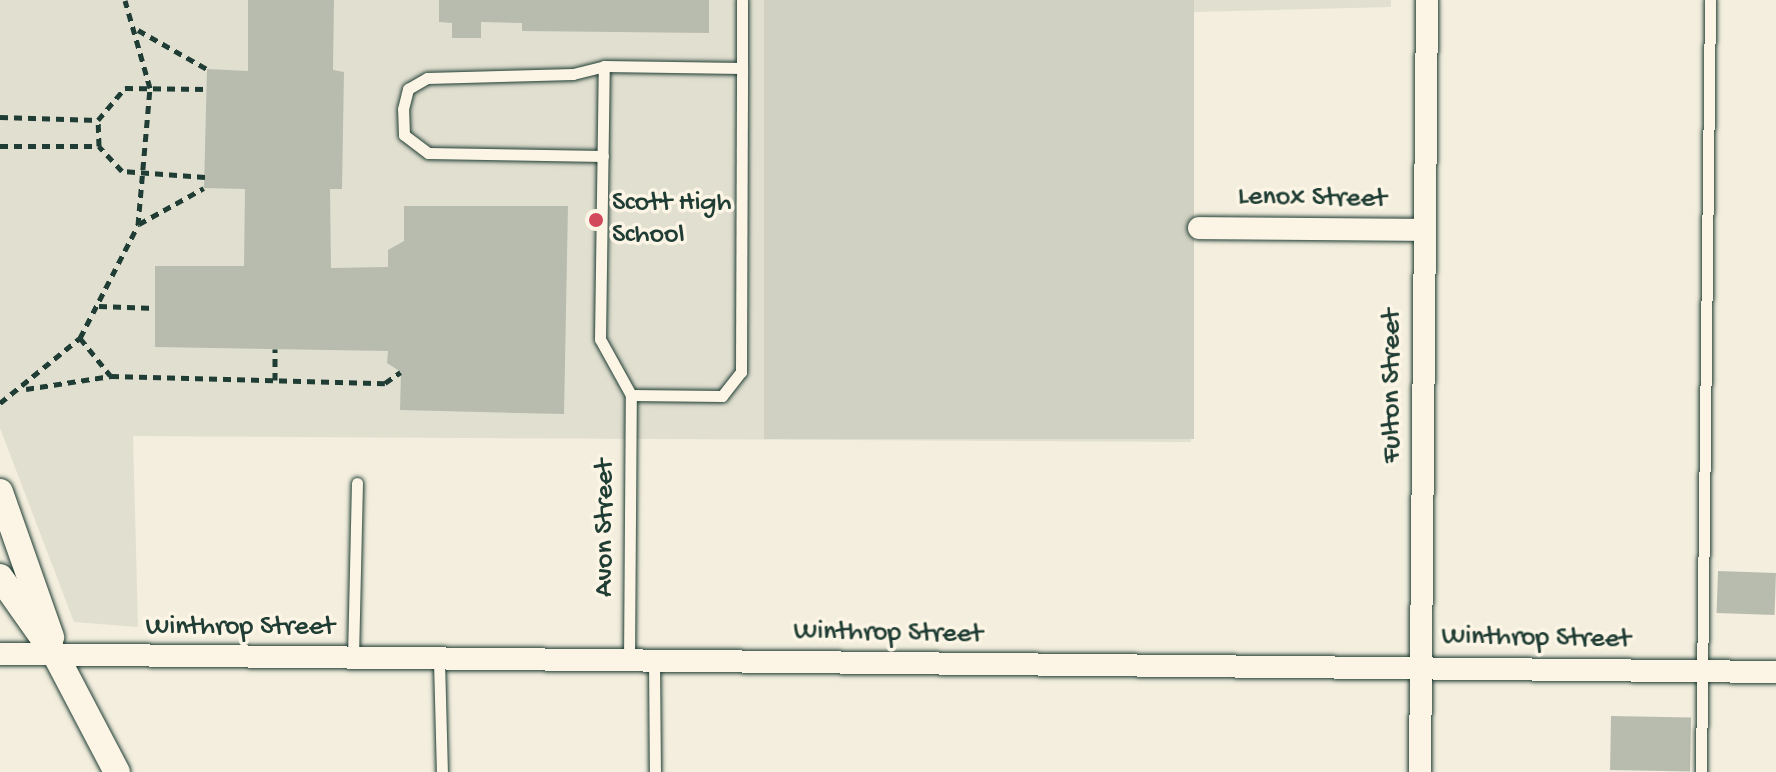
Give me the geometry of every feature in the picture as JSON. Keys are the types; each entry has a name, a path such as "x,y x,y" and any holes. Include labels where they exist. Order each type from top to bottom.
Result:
{"street":[{"name":"Fulton Street","path":"1420,772 1427,0"},
{"name":"Lenox Street","path":"1199,228 1424,230"},
{"path":"0,492 56,656"},
{"path":"0,577 56,656 117,772"},
{"name":"Winthrop Street","path":"0,654 1776,672"}],"lane":[{"path":"604,66 600,339 631,395 722,396 741,372 742,0"},
{"path":"1701,772 1710,0"},
{"path":"603,156 428,153 404,135 403,109 408,89 427,78 573,74 604,66 742,68"},
{"name":"Avon Street","path":"629,661 631,395"},
{"path":"353,659 357,483"},
{"path":"439,660 442,772"},
{"path":"654,662 655,772"}],"path":[{"path":"0,403 25,389 80,338 138,225 148,176 150,88 137,30 125,0"},
{"path":"137,30 207,69"},
{"path":"205,177 148,176 122,171 99,146 98,120 125,88 207,89"},
{"path":"0,117 98,120"},
{"path":"0,146 99,146"},
{"path":"138,225 204,188"},
{"path":"99,306 155,308"},
{"path":"80,338 111,376"},
{"path":"275,349 275,380"},
{"path":"25,389 111,376 385,383 401,372"}],"shaded area":[{"name":"Scott High School","path":"0,0 1391,0 1391,7 1194,12 1191,442 133,436 138,627 74,622 0,428"},
{"path":"764,0 1194,0 1194,439 764,439"}],"building":[{"name":"Scott High School","path":"248,0 334,0 333,70 344,72 342,189 330,189 331,268 388,267 388,250 404,241 404,206 568,206 564,414 400,410 401,372 387,363 388,351 155,347 155,266 244,266 245,189 204,188 207,69 248,71"},
{"path":"439,0 709,0 709,33 522,31 522,23 481,22 481,38 452,38 452,23 439,22"},
{"path":"1718,571 1776,573 1774,615 1717,613"},
{"path":"1611,716 1691,717 1690,771 1610,770"}],"place":[{"name":"Scott High School","path":"596,220"}]}
